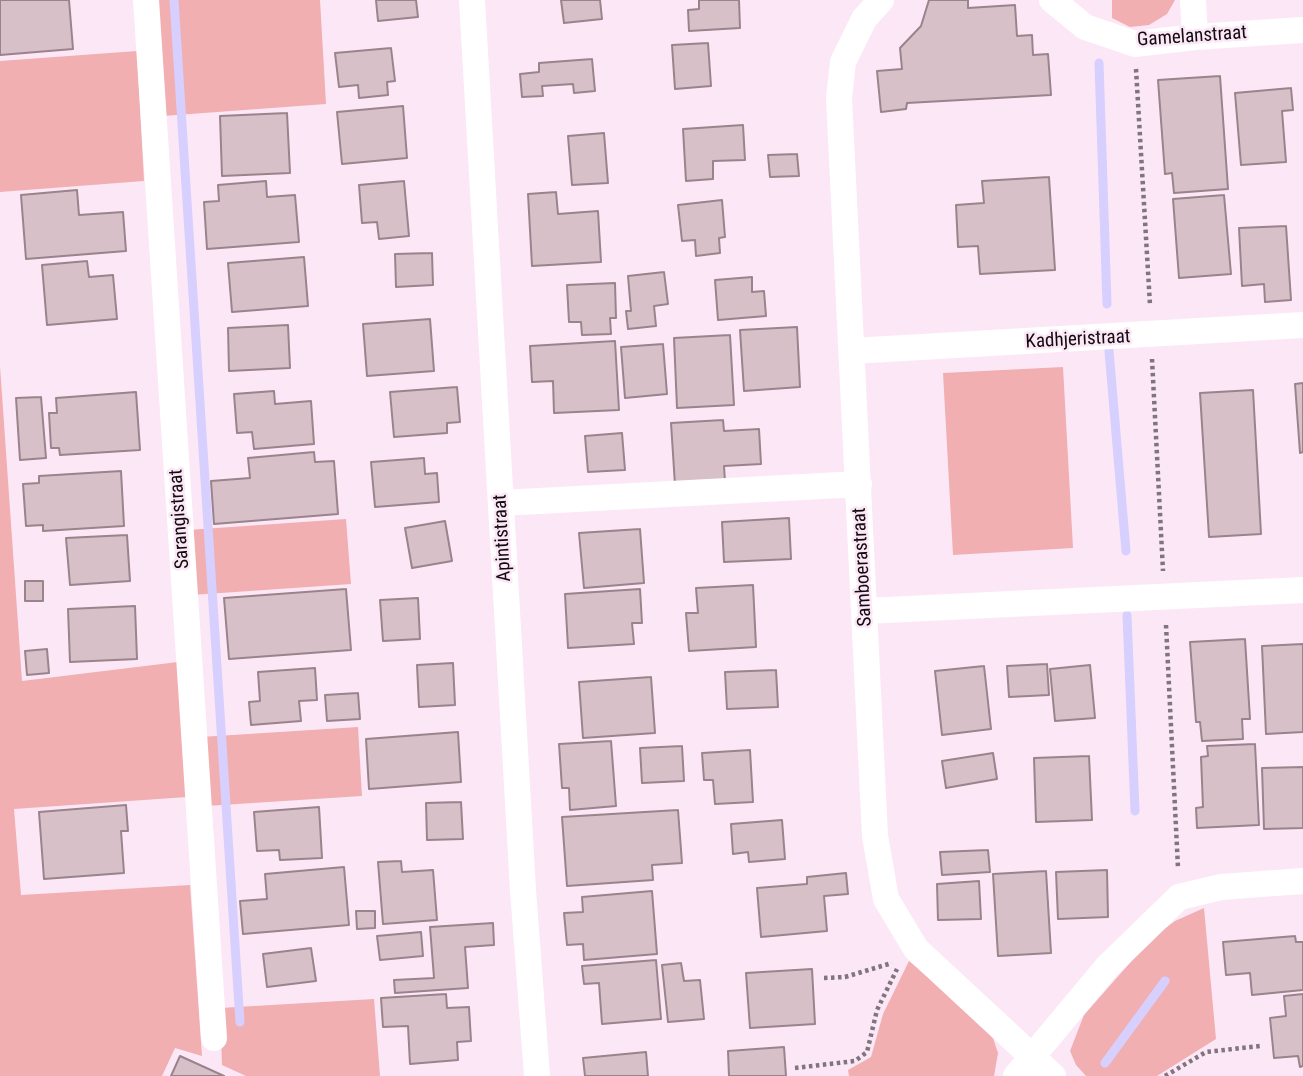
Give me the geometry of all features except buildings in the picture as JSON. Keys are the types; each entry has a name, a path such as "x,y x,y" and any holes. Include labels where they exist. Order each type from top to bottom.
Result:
{"street":[{"name":"Sarangistraat","path":"146,0 214,1038"},
{"name":"Apintistraat","path":"472,0 537,1076"},
{"name":"Samboerastraat","path":"881,0 864,19 844,62 839,98 876,836 886,899 916,949 1024,1067 1053,1076"},
{"name":"Gamelanstraat","path":"1052,0 1085,27 1135,44 1303,30"},
{"path":"1193,0 1195,37"},
{"name":"Kadhjeristraat","path":"852,351 1151,336 1303,325"},
{"path":"501,503 859,484"},
{"path":"865,611 1303,590"},
{"path":"1024,1067 1107,967 1179,897 1222,887 1303,881"}],"path":[{"path":"1135,44 1179,897"},
{"path":"795,1068 855,1061 867,1052 877,1010 902,960 845,977 824,978"},
{"path":"1164,1076 1206,1052 1260,1046"}],"shaded area":[{"path":"155,0 320,0 326,104 163,116"},
{"path":"1112,0 1175,0 1167,14 1149,25 1130,27 1112,18"},
{"path":"137,51 144,181 0,192 0,61"},
{"path":"0,366 22,681 178,662 187,797 14,809 21,895 190,885 202,1056 175,1048 162,1076 0,1076"},
{"path":"1063,367 1073,548 953,555 943,373"},
{"path":"346,519 351,584 192,595 188,530"},
{"path":"358,727 362,796 206,806 201,737"},
{"path":"1204,908 1216,1039 1157,1076 1086,1076 1076,1065 1070,1051 1084,1015 1151,939 1175,921"},
{"path":"909,961 982,1023 993,1038 998,1053 994,1076 849,1076 848,1070 871,1057 883,1014"},
{"path":"374,999 380,1076 246,1076 222,1065 220,1008"}],"waterway":[{"path":"174,0 240,1022"},
{"path":"1099,63 1107,304"},
{"path":"1109,351 1126,551"},
{"path":"1127,615 1135,811"},
{"path":"1105,1063 1165,981"}]}
